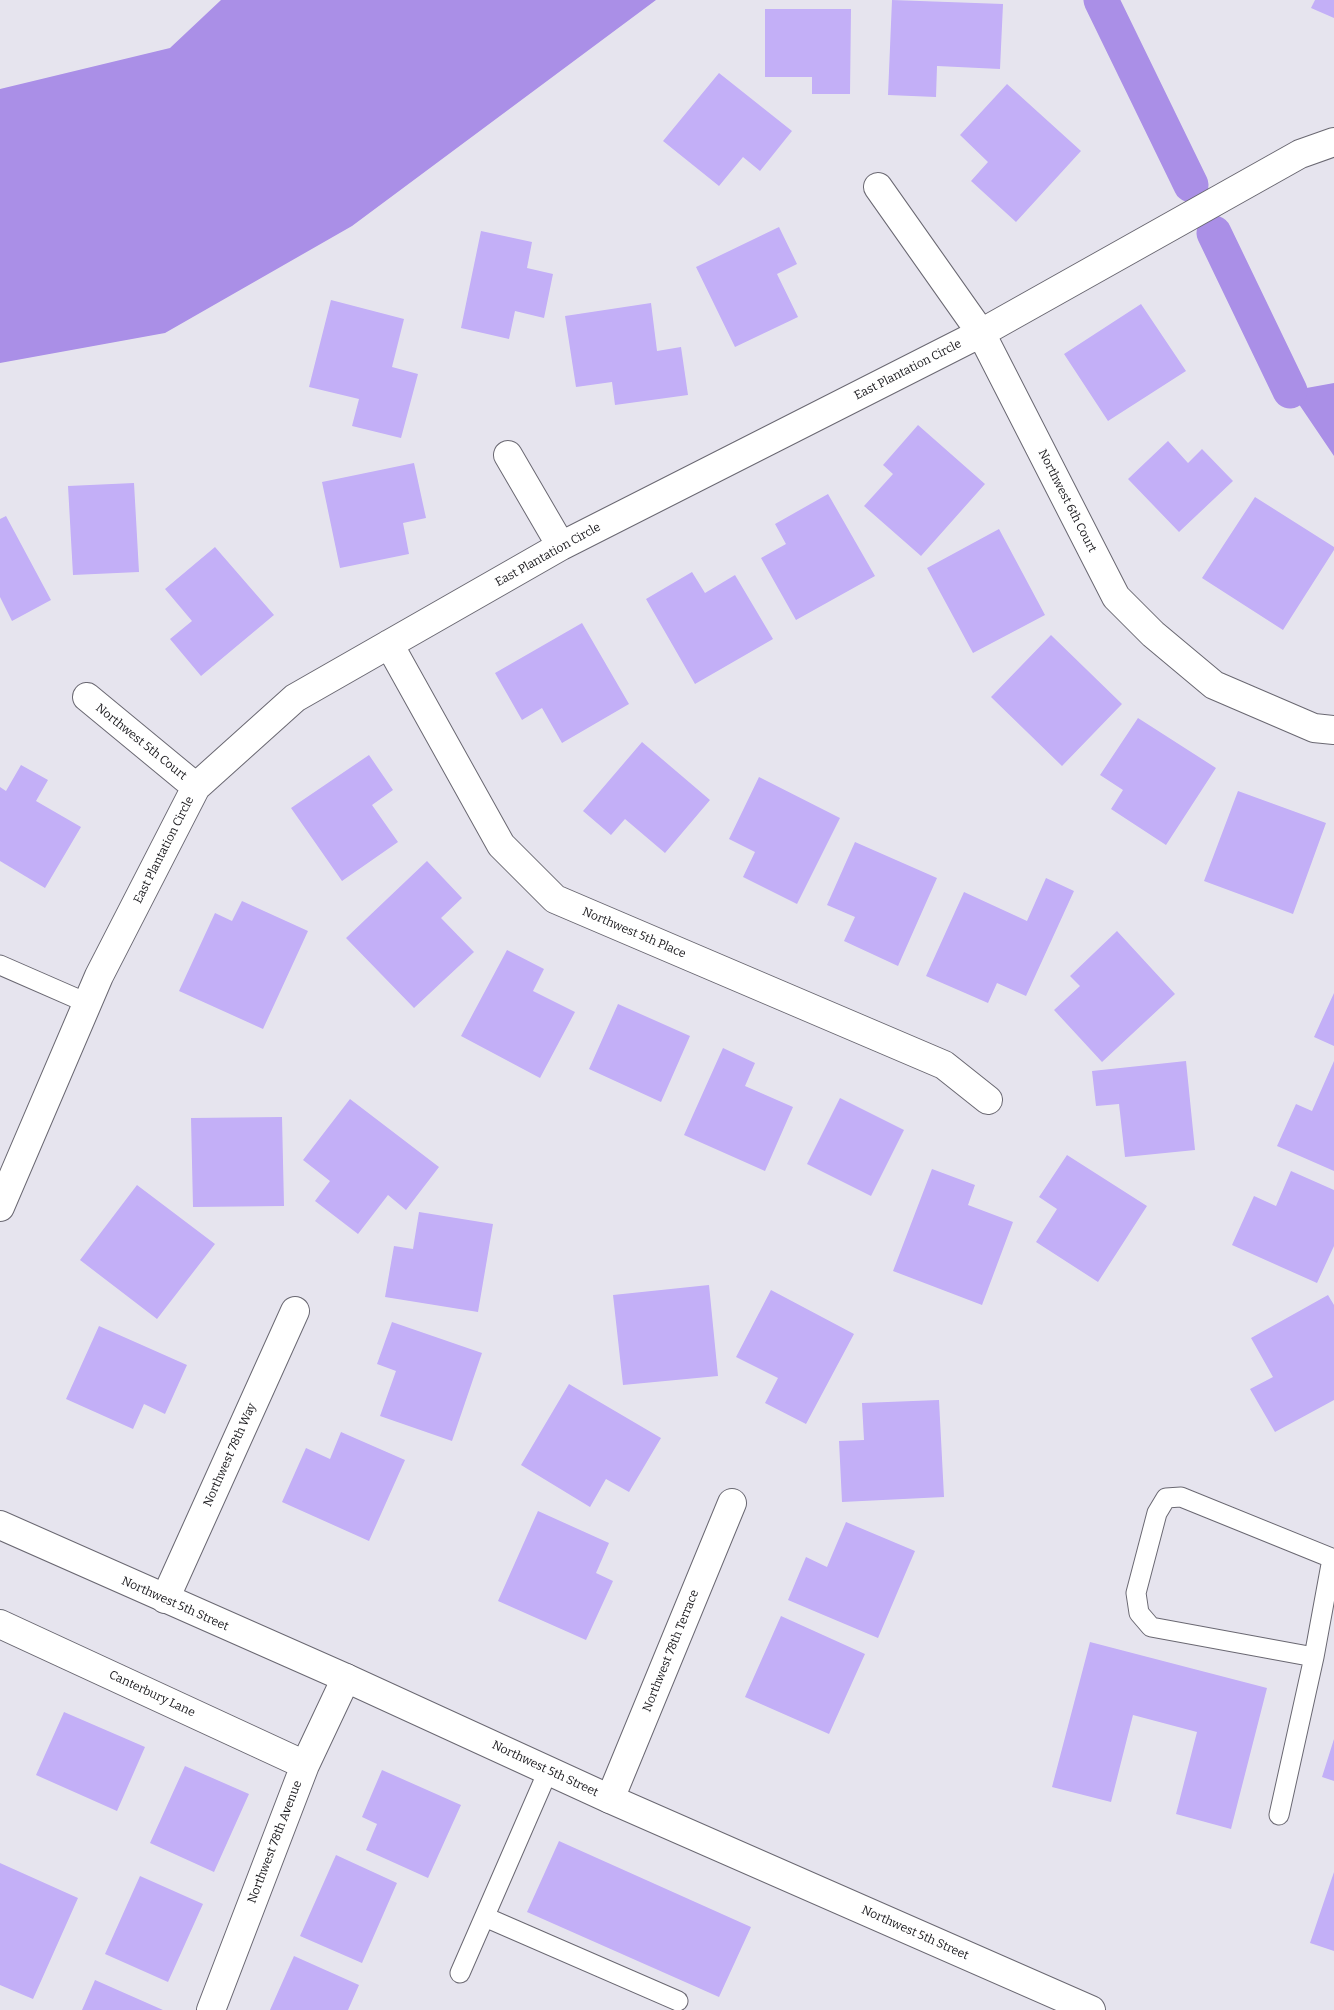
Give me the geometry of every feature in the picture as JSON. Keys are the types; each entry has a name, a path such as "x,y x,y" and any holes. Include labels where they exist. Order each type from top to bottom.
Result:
{"street":[{"name":"East Plantation Circle","path":"0,1207 99,976 196,787 295,698 561,546 980,333 1300,154 1334,142"},
{"name":"Northwest 6th Court","path":"878,187 980,333 1116,597 1153,634 1214,685 1314,728 1334,730"},
{"path":"508,454 561,546"},
{"name":"Northwest 5th Place","path":"390,644 501,845 555,899 944,1065 988,1100"},
{"name":"Northwest 5th Court","path":"87,697 196,787"},
{"name":"Northwest 78th Way","path":"165,1600 295,1311"},
{"name":"Northwest 78th Terrace","path":"610,1799 732,1503"},
{"name":"Northwest 5th Street","path":"0,1526 346,1678 610,1799 1091,2010"},
{"name":"Canterbury Lane","path":"0,1624 305,1765"},
{"name":"Northwest 78th Avenue","path":"212,2010 305,1765 346,1678"}],"lane":[{"path":"0,965 87,1003"},
{"path":"1279,1815 1314,1657 1333,1559 1182,1497 1166,1498 1157,1513 1136,1593 1139,1614 1151,1627 1314,1657"},
{"path":"460,1973 548,1771"},
{"path":"485,1917 678,2001"}],"shaded area":[{"path":"221,0 656,0 352,226 165,333 0,363 0,89 170,48"},
{"path":"1334,383 1334,456 1290,391"}],"building":[{"path":"892,0 1003,4 1000,69 937,66 936,97 888,95"},
{"path":"1315,0 1334,0 1334,18 1311,8"},
{"path":"765,9 851,9 850,94 812,94 812,77 765,77"},
{"path":"719,73 792,131 760,171 743,157 719,186 663,141"},
{"path":"1007,84 1081,151 1016,222 971,181 988,162 960,135"},
{"path":"779,227 797,264 777,274 798,317 735,347 696,267"},
{"path":"481,231 532,242 527,268 553,274 544,318 515,311 509,339 461,328"},
{"path":"331,300 404,319 392,367 418,374 401,438 352,426 359,399 309,387"},
{"path":"651,303 657,351 681,347 688,395 615,405 612,382 576,387 565,316"},
{"path":"1141,304 1186,371 1108,421 1064,354"},
{"path":"918,425 985,484 921,556 864,506 893,474 883,465"},
{"path":"1168,441 1188,463 1202,449 1233,481 1179,532 1128,479"},
{"path":"414,463 426,518 403,523 409,554 340,568 322,482"},
{"path":"134,483 139,572 73,575 68,486"},
{"path":"828,494 875,576 796,620 761,558 786,544 775,524"},
{"path":"1255,497 1334,547 1334,550 1283,630 1202,578"},
{"path":"6,516 51,600 12,621 0,597 0,519"},
{"path":"999,529 1045,615 973,653 927,568"},
{"path":"215,547 274,615 201,676 170,639 192,621 165,589"},
{"path":"692,572 705,593 735,575 773,639 695,684 646,599"},
{"path":"582,623 629,704 562,743 542,708 522,720 495,673"},
{"path":"1051,635 1122,704 1062,766 991,697"},
{"path":"1138,718 1216,768 1166,845 1111,809 1123,790 1100,775"},
{"path":"642,742 710,800 665,853 625,819 611,835 583,811"},
{"path":"369,755 393,790 372,805 398,842 342,881 291,808"},
{"path":"21,765 48,780 36,801 81,827 45,888 0,861 0,787 6,791"},
{"path":"759,777 840,818 797,904 743,877 755,852 729,839"},
{"path":"1238,791 1326,823 1293,914 1204,881"},
{"path":"855,842 937,878 898,966 844,941 855,917 827,905"},
{"path":"427,861 462,898 441,918 474,952 414,1008 346,938"},
{"path":"1046,878 1074,891 1026,996 997,983 988,1003 926,976 964,892 1027,921"},
{"path":"242,901 308,931 263,1029 179,991 215,913 232,921"},
{"path":"1117,931 1175,994 1102,1062 1054,1010 1080,986 1070,976"},
{"path":"507,950 544,969 533,991 575,1012 540,1078 461,1036"},
{"path":"1334,993 1334,1046 1314,1037"},
{"path":"618,1004 690,1036 661,1102 589,1069"},
{"path":"723,1048 755,1063 745,1086 793,1107 765,1171 684,1135"},
{"path":"1186,1061 1195,1150 1125,1157 1119,1104 1096,1106 1092,1071"},
{"path":"1334,1061 1334,1171 1277,1146 1296,1104 1312,1111"},
{"path":"840,1098 904,1130 871,1196 807,1164"},
{"path":"350,1099 439,1167 406,1210 388,1195 358,1234 315,1201 330,1181 303,1160"},
{"path":"282,1117 284,1206 193,1207 191,1118"},
{"path":"1067,1155 1147,1206 1098,1282 1036,1242 1057,1209 1039,1197"},
{"path":"932,1169 975,1185 968,1205 1013,1222 982,1305 893,1271"},
{"path":"1291,1171 1334,1190 1334,1246 1317,1283 1232,1245 1254,1196 1276,1206"},
{"path":"137,1185 215,1244 157,1319 80,1260"},
{"path":"419,1212 493,1224 478,1312 385,1297 394,1246 413,1249"},
{"path":"709,1285 718,1376 623,1385 613,1295"},
{"path":"771,1290 854,1334 806,1424 765,1403 778,1378 736,1357"},
{"path":"1328,1295 1334,1305 1334,1400 1275,1432 1250,1389 1273,1377 1251,1338"},
{"path":"392,1322 482,1353 452,1441 380,1416 396,1371 377,1364"},
{"path":"99,1326 187,1365 165,1414 144,1404 133,1429 66,1399"},
{"path":"569,1384 661,1438 629,1492 606,1479 590,1507 521,1465"},
{"path":"939,1400 944,1497 842,1502 839,1441 864,1440 862,1403"},
{"path":"341,1432 405,1460 369,1541 282,1502 306,1448 330,1459"},
{"path":"538,1511 609,1543 596,1573 613,1581 586,1640 498,1601"},
{"path":"846,1522 915,1551 878,1638 788,1600 806,1557 827,1567"},
{"path":"781,1616 865,1654 829,1734 745,1697"},
{"path":"1090,1642 1267,1688 1231,1829 1176,1814 1197,1732 1133,1715 1111,1802 1052,1787"},
{"path":"64,1712 145,1747 117,1811 36,1775"},
{"path":"1334,1739 1334,1781 1322,1777"},
{"path":"185,1766 249,1794 214,1872 150,1843"},
{"path":"382,1770 461,1805 428,1878 366,1850 377,1824 362,1817"},
{"path":"559,1841 751,1927 719,1997 527,1912"},
{"path":"336,1855 397,1883 362,1963 300,1936"},
{"path":"0,1863 78,1898 33,1999 0,1985"},
{"path":"1334,1872 1334,1951 1310,1943"},
{"path":"140,1876 203,1904 168,1982 105,1954"},
{"path":"294,1956 359,1985 348,2010 270,2010"},
{"path":"95,1980 163,2010 82,2010"}],"waterway":[{"path":"1101,0 1191,185"},
{"path":"1214,233 1290,391"}]}
